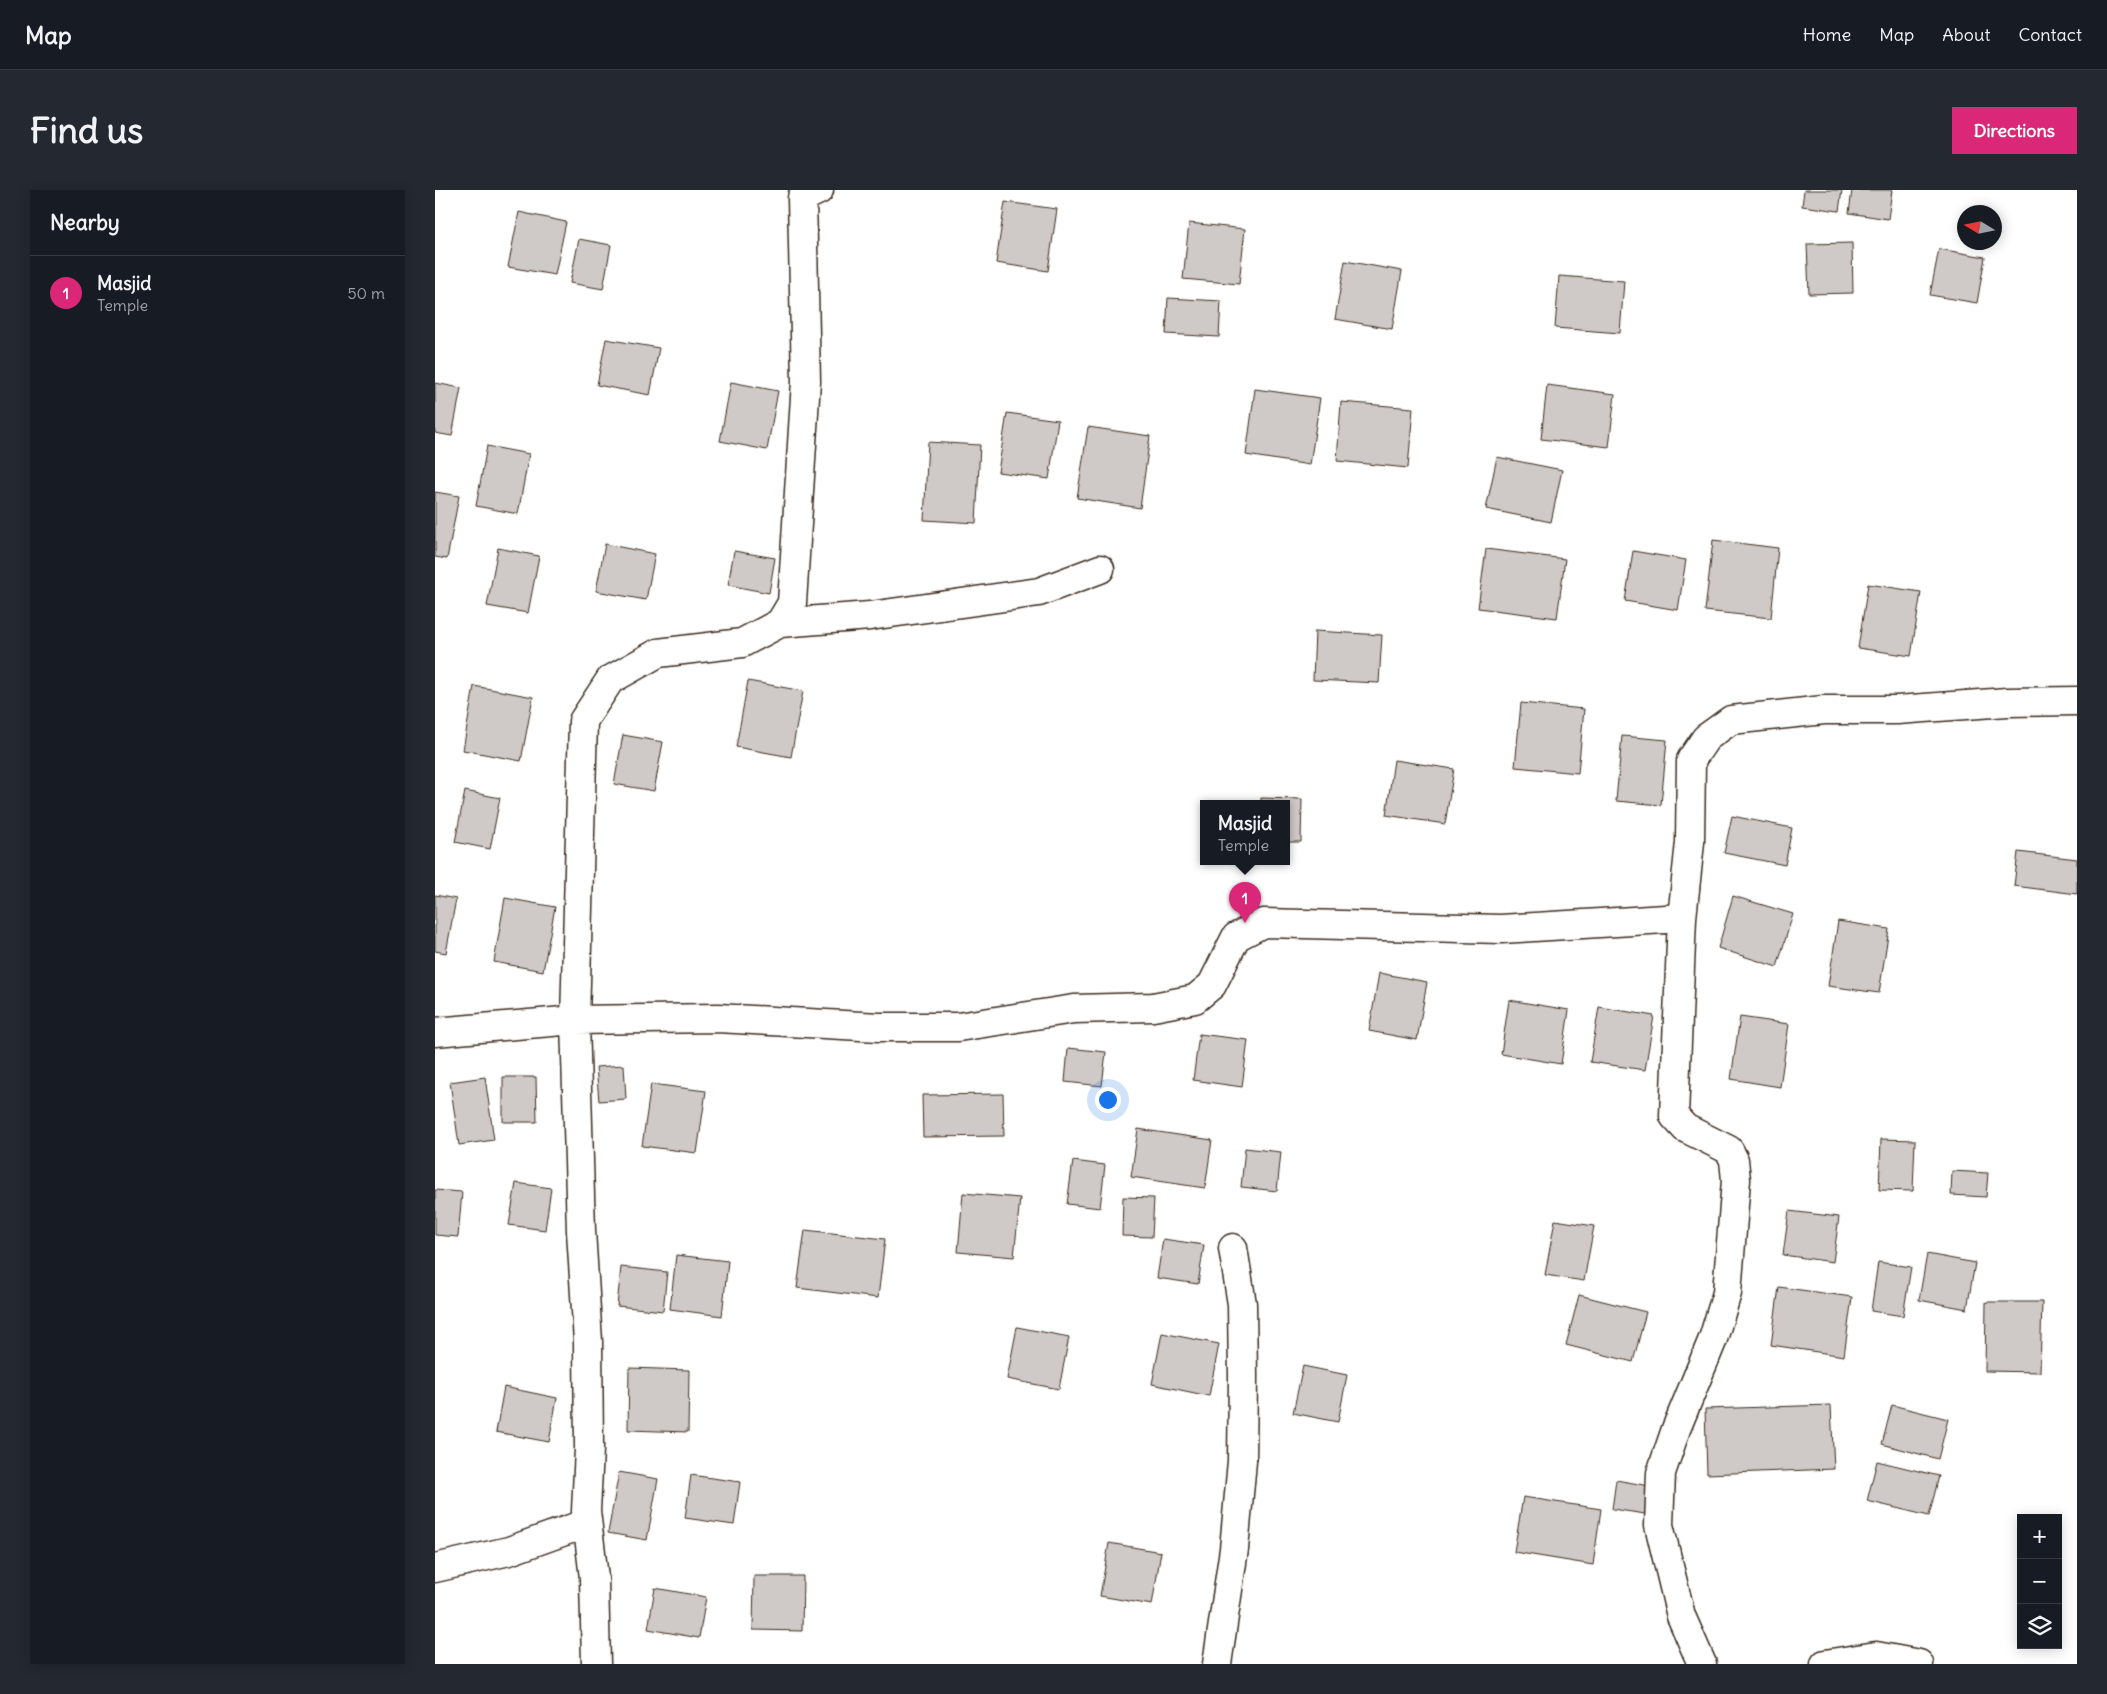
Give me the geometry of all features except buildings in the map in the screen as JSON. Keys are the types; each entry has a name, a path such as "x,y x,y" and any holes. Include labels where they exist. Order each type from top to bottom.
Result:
{"street":[{"path":"780,623 792,603 806,381 802,198 819,190"},
{"path":"596,1664 594,1578 587,1523 589,1342 581,1231 575,1020 583,721 610,680 658,653 742,643 780,623 870,616 1039,592 1100,569"},
{"path":"1702,1664 1681,1616 1659,1525 1661,1473 1676,1429 1713,1339 1727,1293 1737,1180 1734,1160 1729,1150 1685,1128 1674,1116 1682,918 1690,842 1691,760 1706,738 1731,720 1824,710 1897,710 2007,702 2077,701"},
{"path":"435,1032 575,1020 719,1018 879,1027 958,1027 1074,1009 1153,1007 1195,999 1212,985 1236,937 1263,923 1501,929 1682,918"},
{"path":"1217,1664 1234,1549 1242,1461 1242,1304 1233,1248"},
{"path":"435,1568 509,1551 587,1523"},
{"path":"1825,1664 1876,1656 1919,1664"}],"place":[{"name":"Masjid","path":"1245,923"}]}
